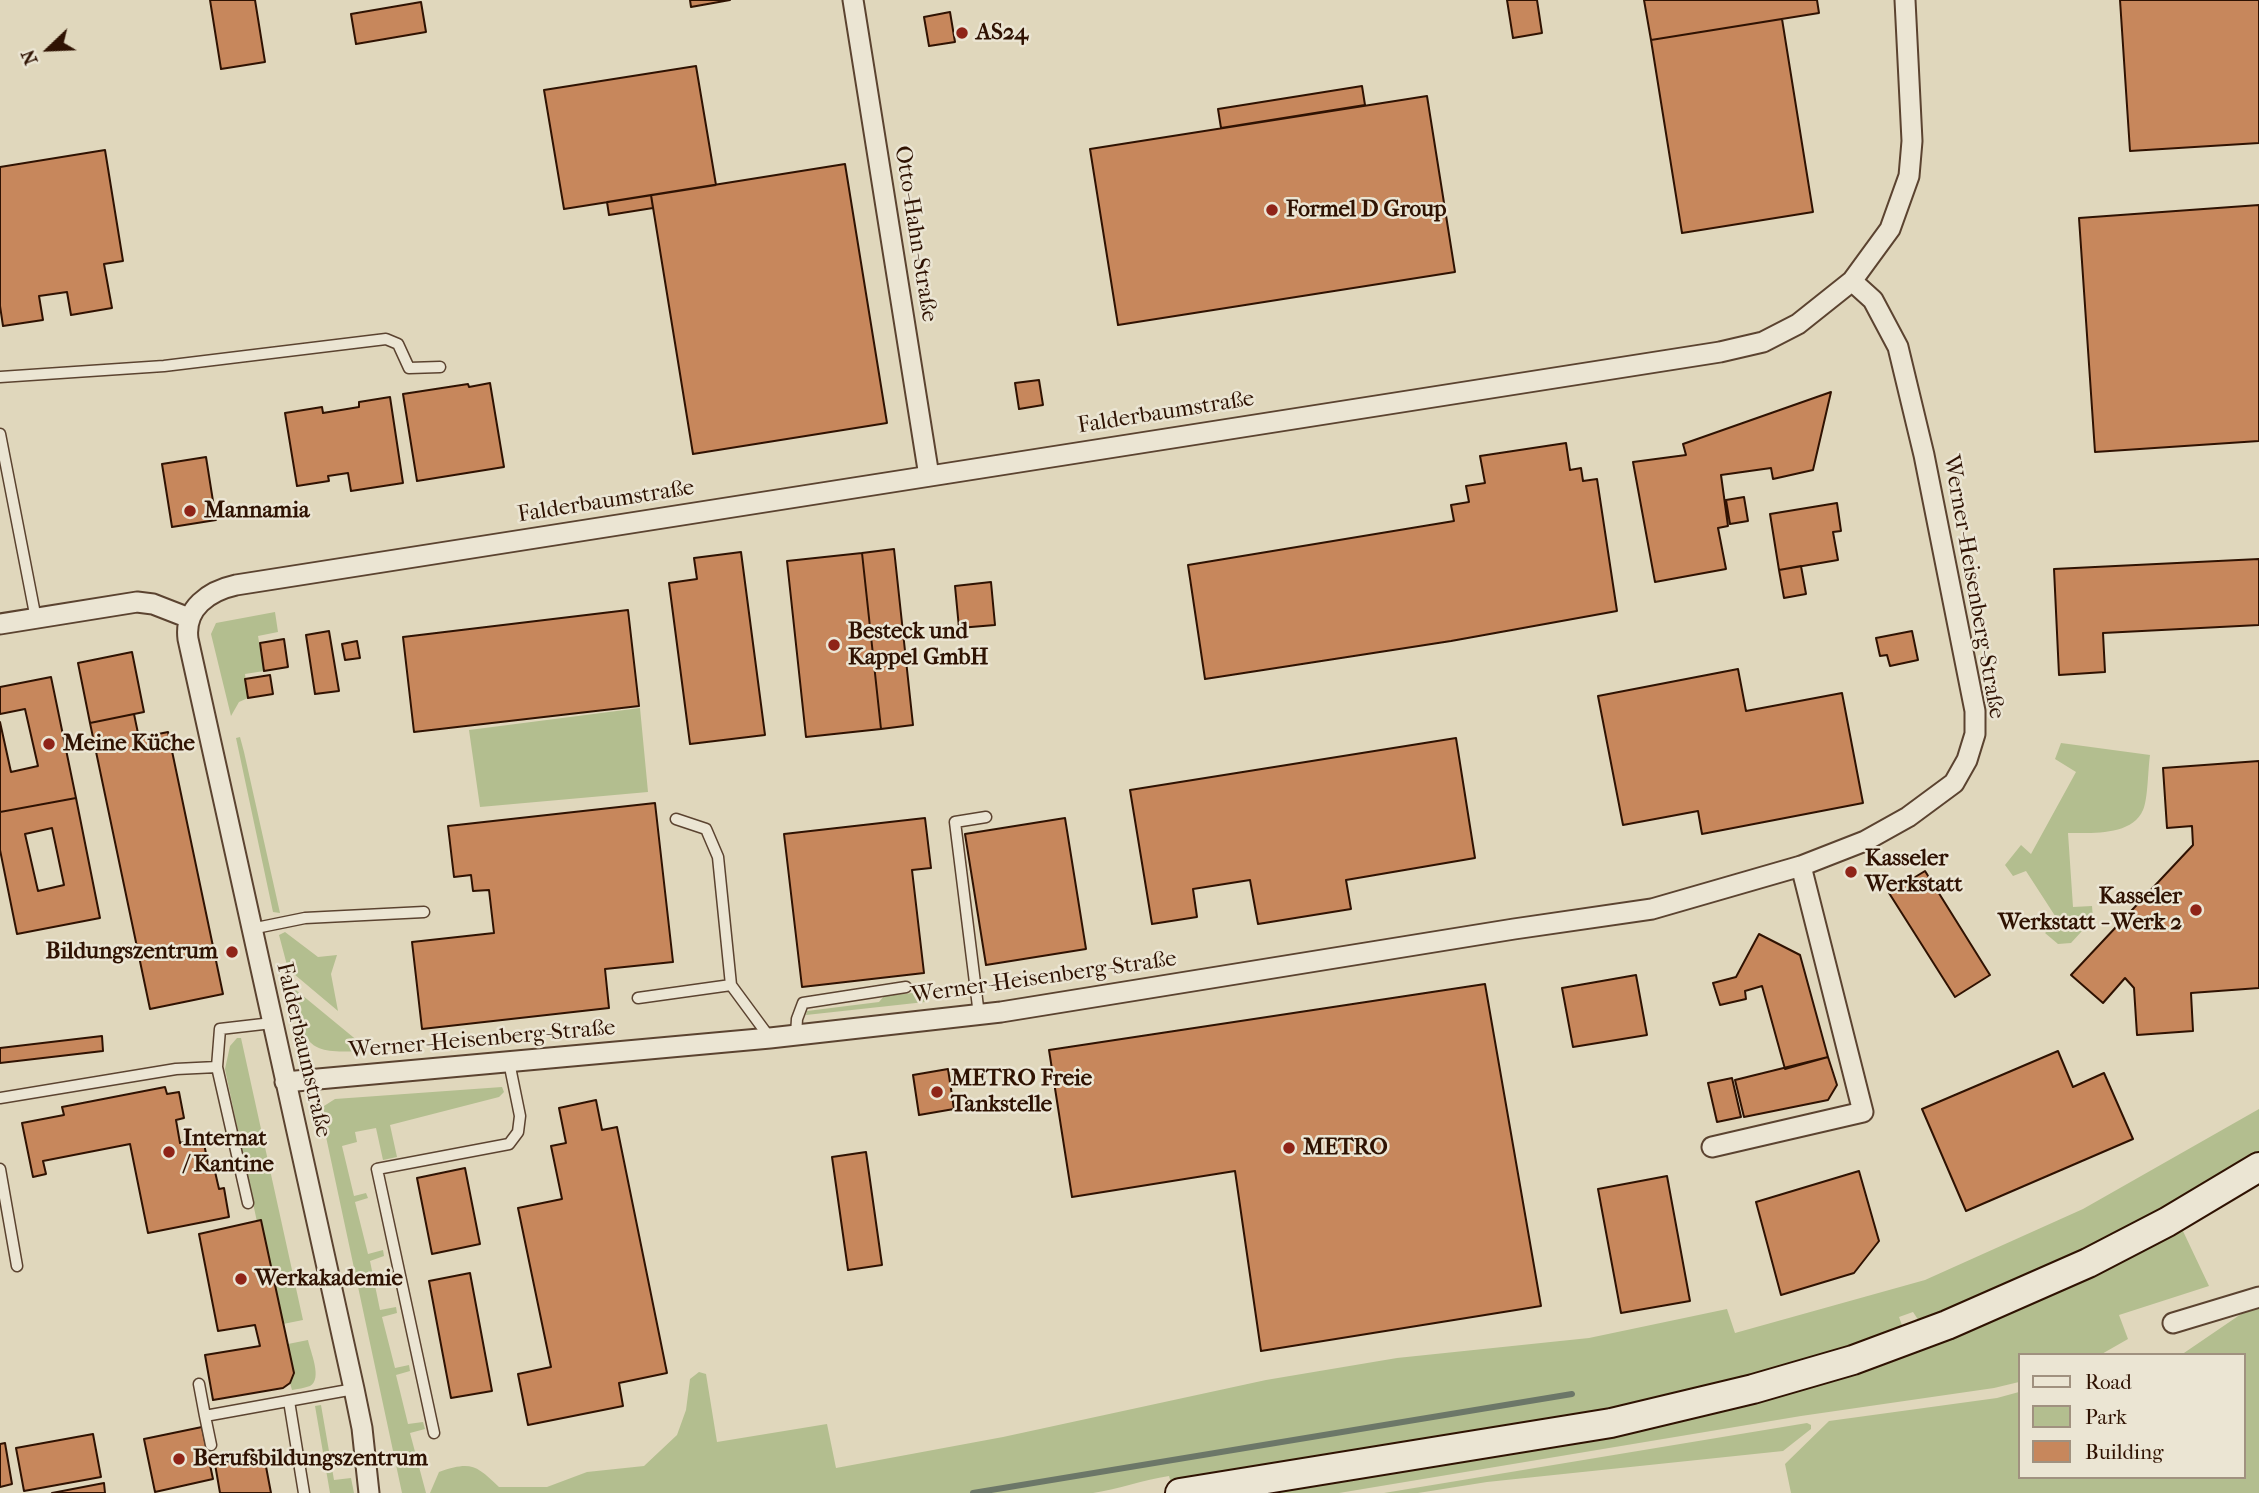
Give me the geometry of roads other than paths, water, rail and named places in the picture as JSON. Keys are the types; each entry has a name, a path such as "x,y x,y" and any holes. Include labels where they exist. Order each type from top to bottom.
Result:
{"main road":[{"path":"1180,1493 1611,1423 1741,1392 1853,1360 1971,1315 2088,1263 2167,1222 2259,1167"}],"street":[{"name":"Otto-Hahn-Straße","path":"853,0 929,476"},
{"name":"Falderbaumstraße","path":"369,1493 362,1428 354,1388 188,639 189,618 206,597 236,585 1720,352 1763,342 1798,324 1852,281 1890,229 1909,176 1912,141 1905,0"},
{"name":"Werner-Heisenberg-Straße","path":"285,1082 770,1038 978,1015 1652,909 1801,866 1865,841 1908,817 1954,783 1967,760 1975,734 1975,711 1924,455 1898,347 1873,300 1852,281"},
{"path":"0,624 143,602 189,618"},
{"path":"1712,1147 1863,1112 1801,866"},
{"path":"2173,1323 2259,1297"},
{"path":"362,1428 380,1493"}],"lane":[{"path":"0,377 164,366 386,339 398,344 409,368 440,367"},
{"path":"0,434 36,618"},
{"path":"978,1015 955,822 986,817"},
{"path":"676,819 706,829 718,857 731,985 770,1038"},
{"path":"251,929 305,918 424,912"},
{"path":"638,998 731,985"},
{"path":"796,1035 797,1019 803,1003 906,987"},
{"path":"248,1203 217,1067 220,1029 272,1023"},
{"path":"434,1433 377,1169 509,1144 519,1132 520,1116 509,1062"},
{"path":"0,1099 176,1069 217,1067"},
{"path":"0,1169 17,1266"},
{"path":"199,1384 211,1445"},
{"path":"205,1416 354,1388"},
{"path":"289,1401 304,1493"}],"waterway":[{"path":"973,1493 1572,1394"}],"place":[{"name":"AS24","path":"962,33"},
{"name":"Formel D Group","path":"1272,210"},
{"name":"Mannamia","path":"190,511"},
{"name":"Besteck und Kappel GmbH","path":"834,645"},
{"name":"Meine Küche","path":"49,744"},
{"name":"Kasseler Werkstatt","path":"1851,872"},
{"name":"Kasseler Werkstatt - Werk 2","path":"2196,910"},
{"name":"Bildungszentrum","path":"232,952"},
{"name":"METRO Freie Tankstelle","path":"937,1092"},
{"name":"METRO","path":"1289,1148"},
{"name":"Internat / Kantine","path":"169,1152"},
{"name":"Werkakademie","path":"241,1279"},
{"name":"Berufsbildungszentrum","path":"179,1459"}]}
